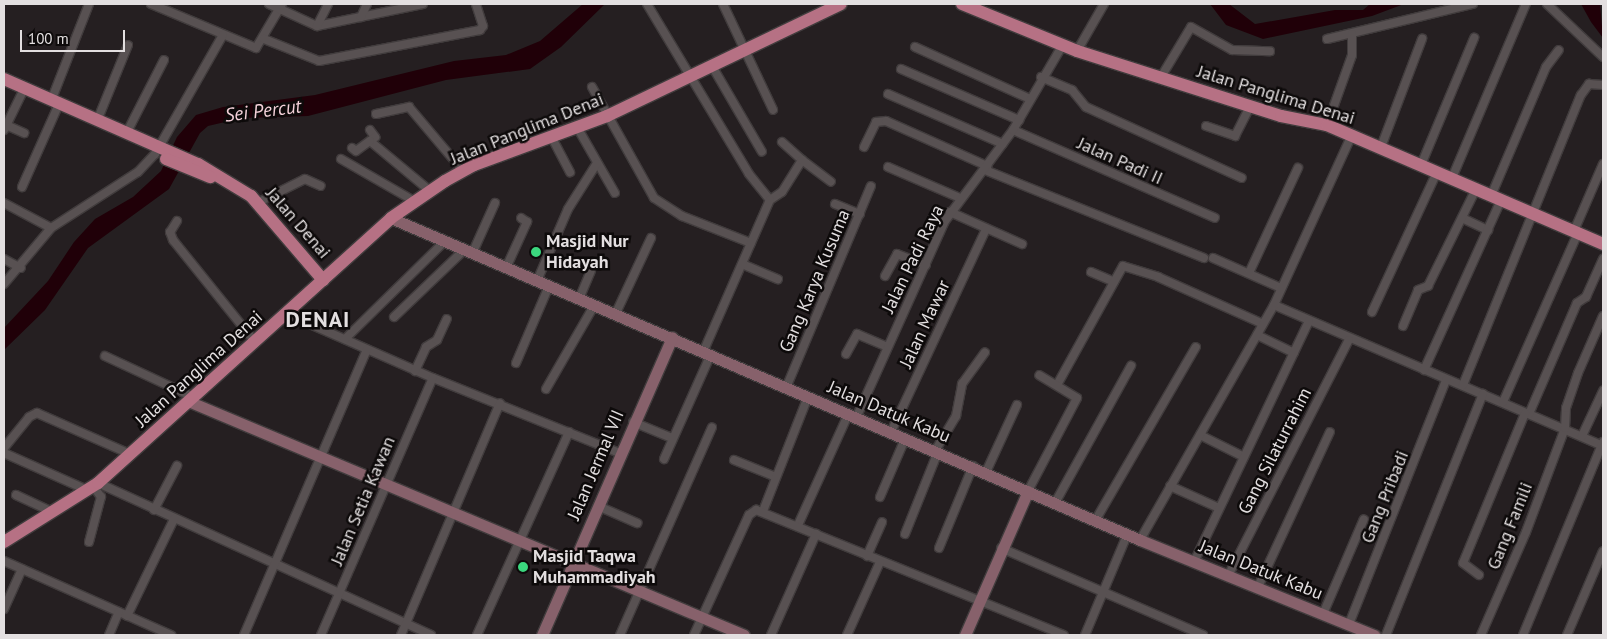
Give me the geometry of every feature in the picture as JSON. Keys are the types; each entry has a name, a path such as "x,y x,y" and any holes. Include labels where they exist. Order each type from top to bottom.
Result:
{"main road":[{"name":"Jalan Panglima Denai","path":"4,542 93,487 287,314 391,218 430,191 463,171 607,116 841,4"},
{"name":"Jalan Panglima Denai","path":"962,4 1077,52 1161,77 1250,107 1328,125 1576,232 1602,241"},
{"name":"Jalan Denai","path":"4,79 128,135 196,168 258,202 324,280"}],"street":[{"path":"22,187 90,4"},
{"path":"151,4 256,48 264,39 280,6"},
{"path":"269,4 280,6 317,26 423,4"},
{"path":"317,26 328,4"},
{"path":"361,17 368,4"},
{"path":"264,39 319,61 480,30 483,26 476,4"},
{"path":"647,4 692,76 748,174 770,200"},
{"path":"723,4 773,110"},
{"path":"1077,52 1104,4"},
{"path":"1327,39 1473,4"},
{"path":"1452,178 1526,4"},
{"path":"1547,4 1603,57"},
{"path":"1161,77 1190,27 1232,50 1270,51"},
{"path":"1328,125 1352,55 1352,34"},
{"path":"4,284 21,268 51,228 138,172 160,151 223,35"},
{"path":"1421,165 1474,38"},
{"path":"1381,148 1422,39"},
{"path":"97,121 128,45"},
{"name":"Jalan Padi Raya","path":"798,525 887,348 950,212 986,168 1013,130 1041,77 1062,46"},
{"path":"915,47 1030,99"},
{"path":"1424,370 1488,230 1496,198 1546,67 1559,50"},
{"path":"128,135 164,60"},
{"path":"712,66 762,152"},
{"path":"901,69 1019,120"},
{"path":"1041,77 1072,90 1086,107 1242,178"},
{"path":"1463,385 1582,95 1591,83 1603,85"},
{"path":"592,87 648,190 661,204 751,243"},
{"path":"24,89 5,128 24,133"},
{"path":"888,94 1003,144"},
{"path":"376,114 409,107 463,171"},
{"path":"1206,126 1235,136 1250,107"},
{"path":"864,148 876,122 886,120 986,168 1249,273 1281,288"},
{"path":"577,127 615,193"},
{"path":"352,148 356,151 374,137 370,130"},
{"name":"Jalan Padi II","path":"1013,130 1215,218"},
{"path":"1140,540 1274,305 1352,135"},
{"path":"551,136 570,172"},
{"path":"370,141 430,191"},
{"path":"782,142 831,182"},
{"path":"341,159 414,202"},
{"path":"664,459 742,264 770,200 782,192 802,160"},
{"path":"537,281 568,209 597,163"},
{"path":"1503,402 1603,164"},
{"path":"888,167 960,198"},
{"path":"1249,273 1298,168"},
{"path":"1372,312 1437,172"},
{"path":"258,202 305,178 321,186"},
{"name":"Gang Karya Kusuma","path":"786,388 871,186"},
{"path":"1403,326 1418,290 1428,286 1476,189"},
{"path":"4,203 51,228"},
{"path":"394,317 468,252 495,203"},
{"path":"835,204 860,214"},
{"path":"950,212 1022,244"},
{"name":"Jalan Datuk Kabu","path":"391,218 615,315 707,352 852,417 973,466 1095,521 1257,589 1374,635"},
{"path":"506,268 527,222 522,218"},
{"path":"1462,218 1488,230"},
{"path":"177,221 170,232 173,240 255,342"},
{"name":"Jalan Mawar","path":"891,432 986,229"},
{"path":"615,315 651,238"},
{"path":"345,339 444,242"},
{"path":"885,276 897,254 926,265"},
{"path":"4,259 21,268"},
{"path":"1479,575 1463,563 1527,413 1577,303 1586,297 1603,259"},
{"path":"742,264 778,279"},
{"path":"1057,385 1122,267 1131,266 1263,324"},
{"path":"579,299 591,271"},
{"path":"1091,272 1114,282"},
{"path":"516,363 549,286"},
{"path":"1274,305 1349,340 1446,380 1463,385 1603,444 1523,635"},
{"path":"546,389 594,306"},
{"path":"287,314 416,371 500,403 620,453"},
{"name":"Gang Famili","path":"1481,635 1565,428 1566,408 1603,316"},
{"path":"416,371 426,347 437,340 447,319"},
{"path":"1194,562 1309,321"},
{"path":"846,354 857,334 887,348"},
{"path":"1257,335 1294,353"},
{"name":"Jalan Jermal VII","path":"542,635 633,422 672,337"},
{"name":"Gang Silaturrahim","path":"1228,576 1349,340"},
{"path":"1095,521 1196,347"},
{"path":"244,635 277,567 320,457 367,349"},
{"path":"905,534 937,451 956,416 962,384 984,352"},
{"path":"105,356 190,399 385,486 455,513 640,594 744,635"},
{"path":"1055,503 1131,366"},
{"path":"965,635 1000,548 1077,400 1076,395 1039,375"},
{"name":"Jalan Setia Kawan","path":"321,635 433,378"},
{"name":"Gang Pribadi","path":"1349,624 1446,380"},
{"path":"1582,436 1603,391"},
{"path":"1386,635 1483,394"},
{"path":"763,511 808,397"},
{"path":"401,635 455,513 500,403"},
{"path":"986,472 1016,405"},
{"path":"4,448 29,417 37,413 130,454"},
{"path":"633,422 672,438"},
{"path":"620,635 640,594 712,427"},
{"path":"477,635 569,432"},
{"path":"1257,589 1330,432"},
{"path":"1200,435 1244,457"},
{"path":"880,498 905,439"},
{"path":"4,453 154,510 405,625 431,635"},
{"path":"734,460 776,477"},
{"path":"154,510 177,466"},
{"path":"939,548 973,466"},
{"path":"1170,486 1219,508"},
{"path":"89,542 101,497 93,487"},
{"path":"16,496 52,512"},
{"path":"598,506 637,523"},
{"path":"694,635 749,515 754,510 763,511 798,525 880,562 1064,635"},
{"path":"109,635 123,614 174,519"},
{"path":"1323,614 1364,519"},
{"path":"867,556 882,522"},
{"path":"771,635 816,534"},
{"path":"1085,635 1127,534"},
{"path":"1000,548 1202,635"},
{"path":"1567,635 1603,551"},
{"path":"4,561 123,614 159,633 171,635"},
{"path":"847,635 880,562"},
{"path":"4,609 22,569"}],"water":[{"name":"Sei Percut","path":"583,4 605,4 561,47 530,69 446,80 308,116 242,118 208,126 200,133 169,189 88,248 45,310 4,350 4,328 48,281 74,242 95,219 133,197 161,171 177,137 196,115 223,107 315,95 454,61 506,55 540,41"},
{"path":"1210,4 1229,4 1255,24 1335,10 1363,10 1370,4 1404,4 1372,16 1263,39 1226,25"},
{"path":"1581,4 1600,4 1603,38 1591,22"}],"place":[{"name":"Masjid Nur Hidayah","path":"536,252"},
{"name":"Masjid Taqwa Muhammadiyah","path":"523,567"}],"district":[{"name":"DENAI","path":"318,320"}]}
